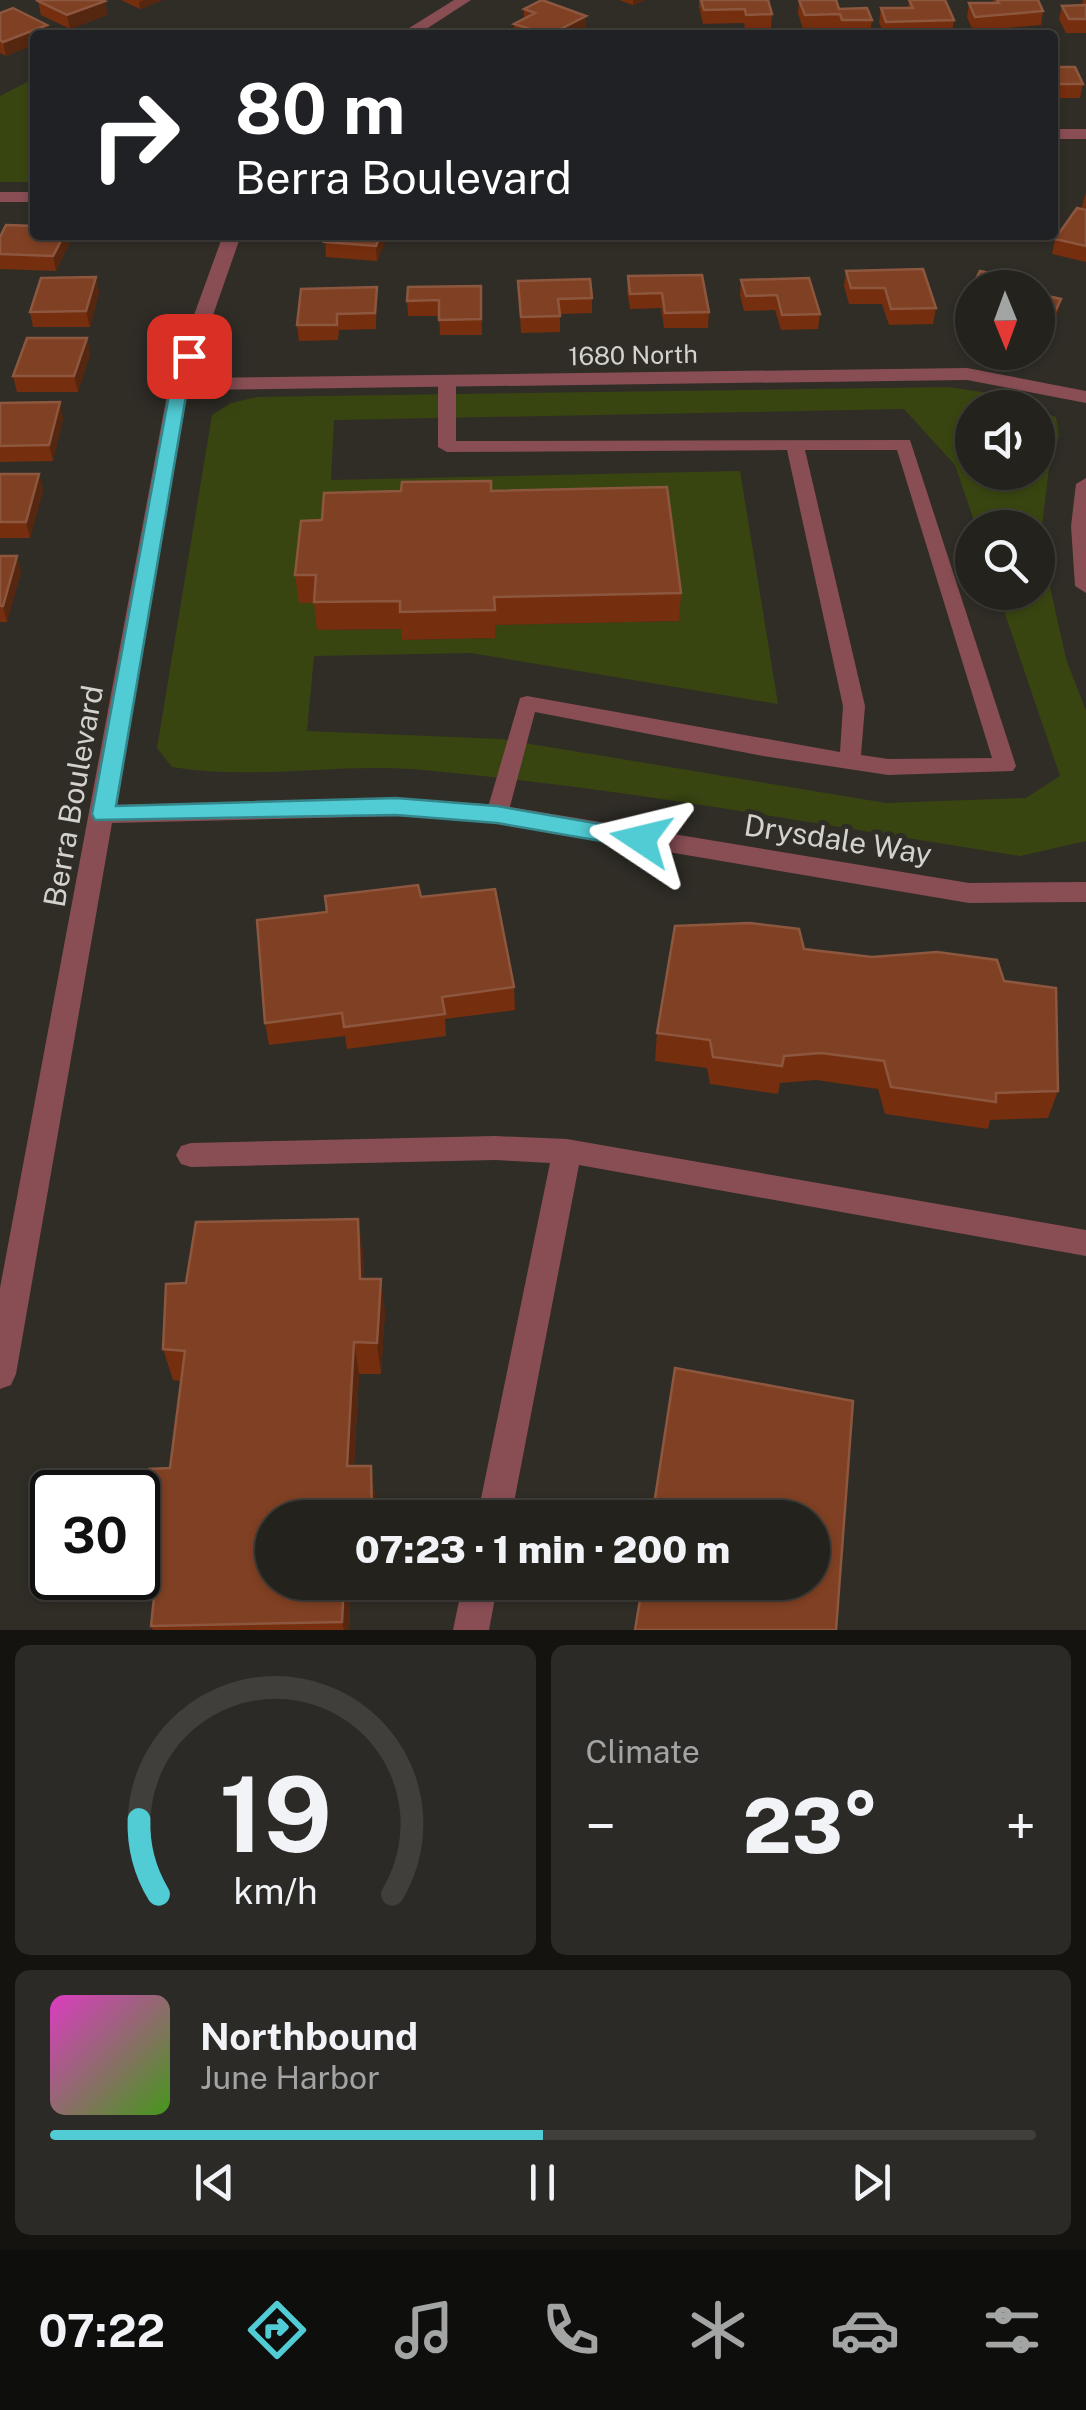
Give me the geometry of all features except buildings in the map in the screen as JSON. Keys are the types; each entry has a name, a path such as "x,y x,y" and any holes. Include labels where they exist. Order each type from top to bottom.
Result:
{"street":[{"path":"414,30 464,0"},
{"path":"1058,134 1086,134"},
{"path":"0,197 30,196"},
{"name":"Berra Boulevard","path":"0,1374 180,384 230,240"},
{"name":"1680 North","path":"180,384 967,374 1086,397"},
{"path":"1086,484 1082,526 1086,586"},
{"name":"Drysdale Way","path":"103,814 396,806 497,814 969,893 1086,892"},
{"path":"192,1154 495,1148 568,1151 1086,1242"},
{"path":"498,1500 568,1151"},
{"path":"472,1630 478,1600"}],"lane":[{"path":"448,383 447,447 904,444 1004,766 888,767 527,702 497,814"},
{"path":"795,447 854,706 850,761"}],"green space":[{"path":"30,81 30,182 0,182 0,96"},
{"path":"948,387 968,390 955,390 955,465 904,409 334,420 331,480 740,471 778,704 471,653 314,656 307,731 501,739 886,803 1026,798 1060,776 1004,610 1055,610 1066,659 1086,711 1086,841 1020,856 722,808 423,770 235,772 172,767 157,748 212,415 231,403 257,397","holes":["319,603 678,621 495,625 495,638 402,640 402,629 318,630"]},
{"path":"1055,417 1056,417 1059,436 1055,449"},
{"path":"963,490 1046,490 1044,510 970,510"}],"route":[{"path":"189,356 180,384 103,814 396,806 497,814 641,839"}]}
